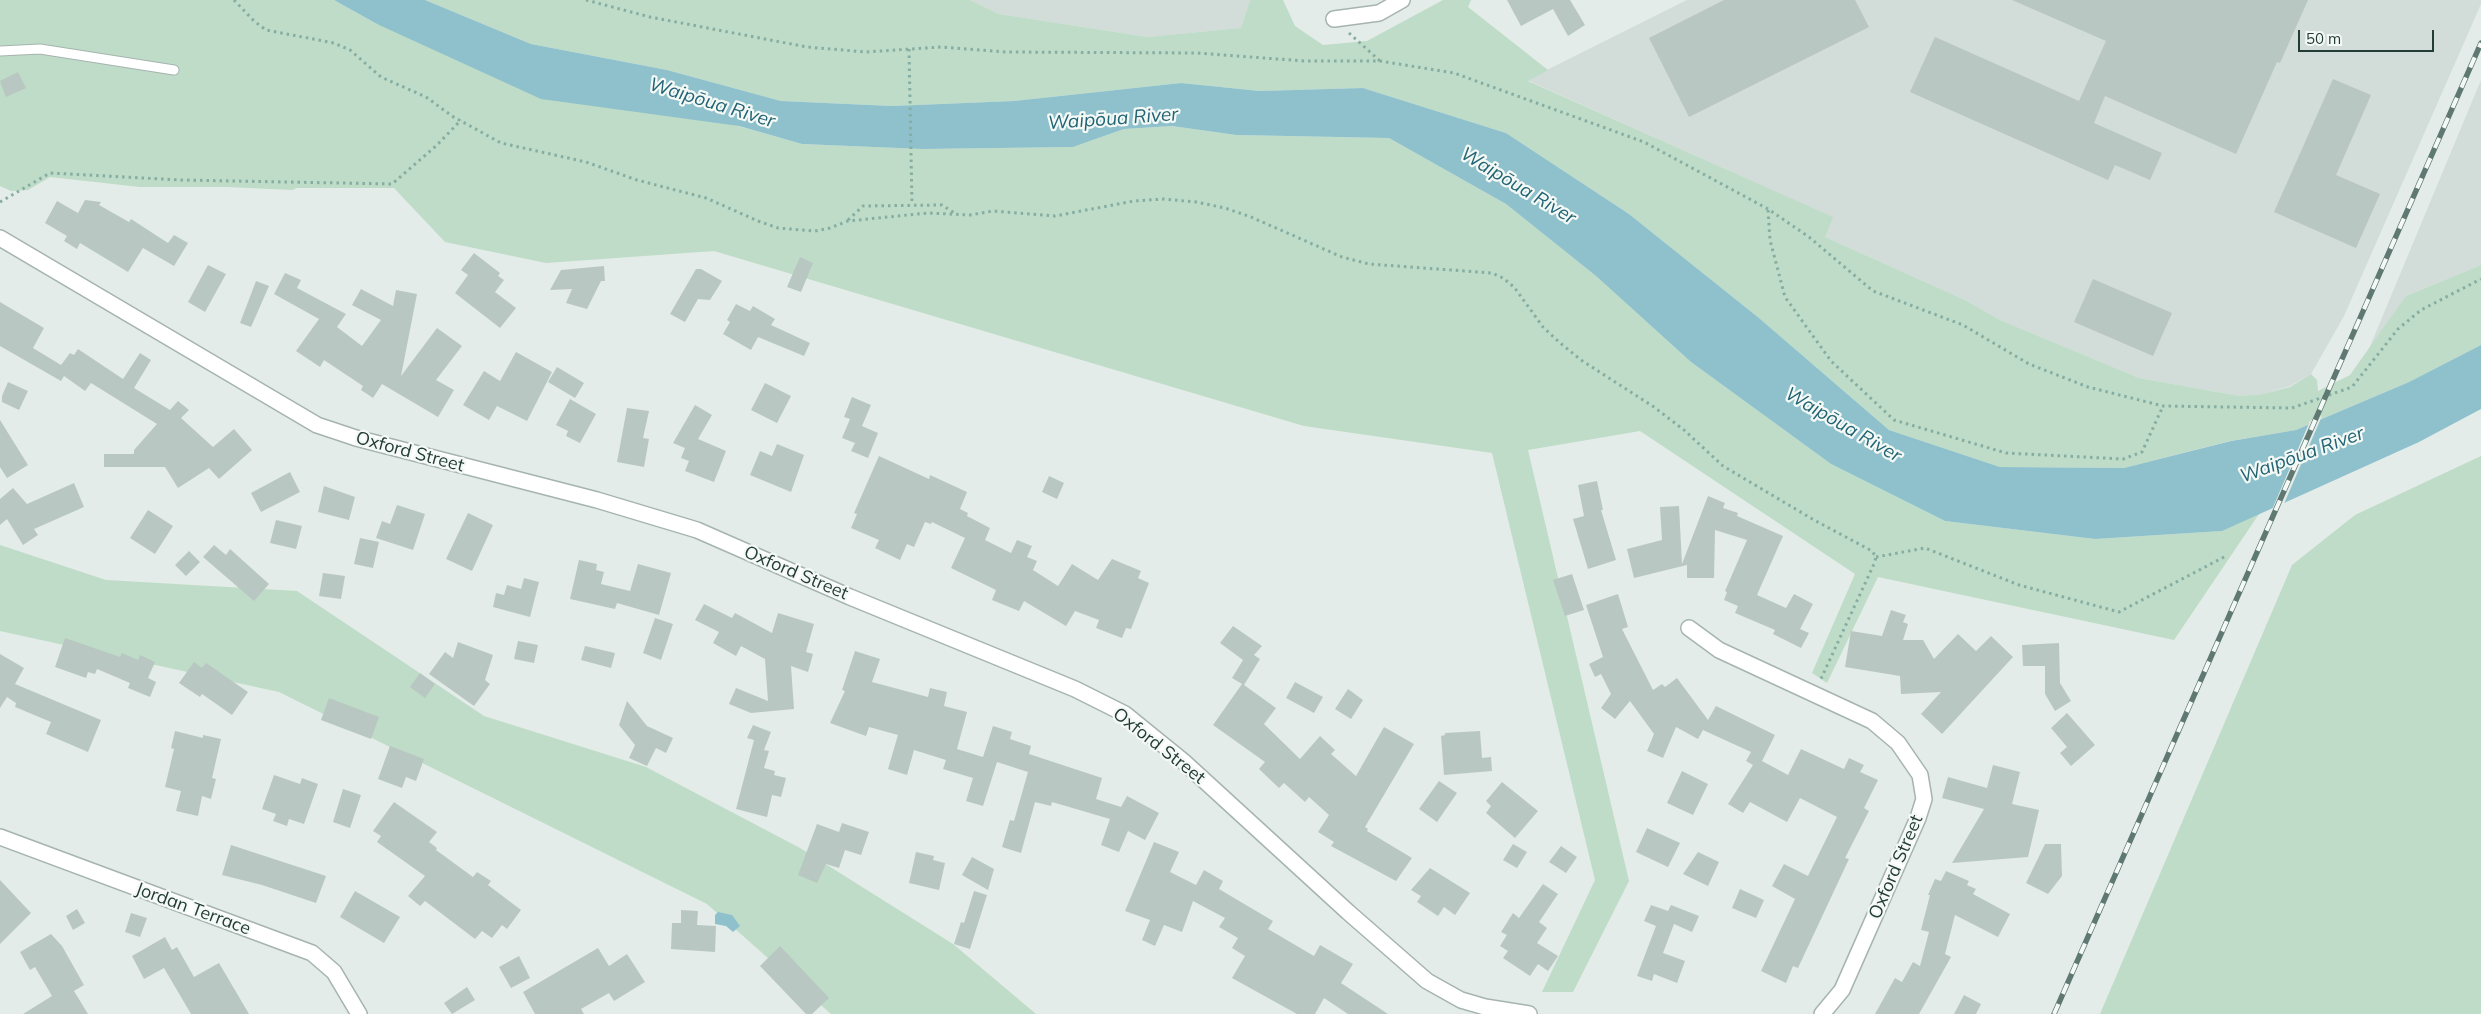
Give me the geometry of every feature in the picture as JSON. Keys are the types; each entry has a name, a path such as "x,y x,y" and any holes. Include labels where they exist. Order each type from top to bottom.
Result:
{"street":[{"path":"1334,19 1379,13 1402,0"},
{"name":"Oxford Street","path":"0,238 317,426 356,438 597,500 697,530 850,597 1074,689 1125,714 1183,761 1348,912 1427,981 1461,1000 1485,1007 1529,1014"},
{"name":"Oxford Street","path":"1689,628 1718,650 1872,721 1898,743 1920,775 1924,799 1842,990 1822,1014"},
{"name":"Jordan Terrace","path":"0,838 312,953 334,972 359,1014"}],"lane":[{"path":"0,51 40,48 174,70"}],"path":[{"path":"234,0 254,22 266,30 327,42 350,50 381,77 426,97 501,144 586,162 654,185 706,198 758,222 778,228 815,230 830,228 848,221 993,211 1055,216 1141,201 1164,199 1196,202 1251,217 1342,258 1369,264 1492,273 1503,278 1514,288 1543,327 1558,342 1581,360 1654,407 1684,430 1723,466 1814,520 1868,548 1876,557"},
{"path":"586,0 650,17 807,47 866,52 941,47 1005,52 1197,53 1304,61 1380,61 1454,72 1644,142 1768,209 1809,237 1873,291 1963,325 2029,364 2088,387 2163,406 2292,408 2352,387 2398,330 2421,310 2481,279"},
{"path":"1334,19 1380,61"},
{"path":"909,49 912,205"},
{"path":"0,202 50,173 181,180 392,184 437,145 461,120"},
{"path":"848,221 863,206 942,205 957,214"},
{"path":"1768,209 1770,240 1785,297 1831,361 1894,420 2006,454 2123,459 2142,452 2163,406"},
{"path":"1876,557 1925,548 2019,585 2118,612 2226,556"},
{"path":"1814,694 1876,557"}],"shaded area":[{"path":"970,0 1250,0 1241,28 1147,37 999,14"},
{"path":"1687,0 2481,0 2481,4 2344,316 2311,374 2290,386 2263,394 2239,396 2139,378 2000,320 1965,300 1825,237 1832,217 1527,80"},
{"path":"2481,80 2481,265 2406,296 2366,356"}],"green space":[{"path":"0,0 334,0 377,24 802,144 922,149 1073,147 1124,129 1172,126 1236,135 1389,138 1506,204 1596,276 1691,362 1831,464 1945,521 2095,539 2221,531 2259,514 2174,640 1878,577 1827,683 1812,673 1855,574 1640,431 1528,450 1629,881 1573,992 1542,992 1595,880 1492,453 1304,426 714,251 546,263 445,242 394,188 296,188 293,190 227,187 140,187 50,177 28,190 11,191 0,186"},
{"path":"425,0 970,0 999,14 1147,37 1241,28 1250,0 1283,0 1295,26 1323,45 1367,41 1443,0 1471,0 1468,7 1548,70 1528,81 1833,217 1825,237 1965,300 2000,320 2139,378 2239,396 2263,394 2290,387 2311,374 2317,380 2318,391 2350,375 2406,296 2481,265 2481,345 2409,382 2296,430 2230,441 2124,468 2000,467 1889,430 1759,318 1629,214 1506,133 1363,88 1260,91 1181,83 1014,101 892,106 781,101 667,70 531,44"},
{"path":"2481,456 2481,1014 2100,1014 2292,565 2355,515"},
{"path":"0,545 106,580 297,591 484,716 646,767 800,848 953,944 1036,1014 831,1014 707,904 279,692 0,631"}],"water":[{"name":"Waipōua River","path":"334,0 425,0 531,44 667,70 781,101 892,106 1014,101 1181,83 1260,91 1363,88 1506,133 1629,214 1759,318 1889,430 2000,467 2124,468 2231,441 2296,430 2409,382 2481,345 2481,409 2419,442 2222,531 2095,539 1945,521 1831,464 1691,362 1596,276 1506,204 1389,138 1236,135 1172,126 1124,129 1073,147 922,149 802,144 739,126 541,99 377,24"},
{"path":"718,912 732,915 740,926 733,932 726,926 715,924 715,915"}],"pier":[{"path":"2322,416 2283,506 2271,512 2310,421"}],"building":[{"path":"1507,0 1570,0 1585,25 1568,36 1553,9 1521,26"},
{"path":"1724,0 1855,0 1869,27 1689,117 1649,38"},
{"path":"2012,0 2308,0 2280,63 2277,62 2236,154 2105,96 2094,123 2162,153 2150,180 2115,165 2108,180 1910,92 1935,37 2079,101 2106,41"},
{"path":"18,72 26,88 6,97 0,81"},
{"path":"2333,79 2371,95 2336,175 2380,194 2356,248 2274,212"},
{"path":"85,200 101,202 99,205 129,222 131,219 168,243 174,235 188,243 174,266 143,248 128,272 80,243 77,249 64,241 67,236 45,223 57,201 78,213"},
{"path":"474,253 500,273 498,276 504,280 495,292 516,308 500,328 455,293 468,275 461,270"},
{"path":"800,257 813,263 801,292 787,287"},
{"path":"208,265 226,274 205,312 188,302"},
{"path":"604,266 605,281 601,281 587,309 566,303 572,289 550,290 561,270"},
{"path":"696,269 701,269 722,281 710,300 698,299 685,322 670,314"},
{"path":"285,273 301,280 297,288 346,314 337,327 362,346 381,320 352,305 361,289 393,306 396,290 417,294 401,376 437,328 462,346 436,380 454,390 438,417 382,384 373,398 361,390 363,386 324,360 320,367 296,351 319,319 274,294"},
{"path":"2093,279 2172,313 2153,356 2074,322"},
{"path":"256,281 269,286 251,327 240,323"},
{"path":"0,302 44,328 33,348 61,365 70,353 74,355 78,349 123,379 140,353 151,360 134,388 170,410 178,401 189,410 181,418 213,447 234,429 252,450 219,479 209,468 178,488 165,467 104,467 104,454 134,454 134,450 157,424 91,383 85,391 64,376 61,381 0,346"},
{"path":"736,304 750,311 753,306 775,319 771,325 810,343 804,356 758,337 751,350 723,334 730,322 727,320"},
{"path":"516,352 552,372 527,421 497,406 489,420 463,405 484,371 500,381"},
{"path":"557,367 584,383 575,398 548,382"},
{"path":"8,382 28,391 19,410 2,402 2,396"},
{"path":"765,383 791,396 777,423 751,410"},
{"path":"852,397 871,405 862,426 878,433 868,458 851,451 855,443 842,438 850,419 844,417"},
{"path":"570,399 596,414 580,443 566,436 568,431 556,425"},
{"path":"695,405 712,415 698,439 726,451 714,482 685,471 689,461 681,458 685,448 673,443"},
{"path":"627,408 649,411 643,438 649,439 644,467 617,462"},
{"path":"0,420 28,465 7,478 0,467"},
{"path":"777,444 804,455 791,492 750,475 760,451 772,456"},
{"path":"879,456 929,479 930,475 967,492 960,509 968,513 967,516 990,528 985,540 1011,553 1017,540 1032,546 1027,557 1037,561 1033,570 1058,586 1072,564 1098,580 1112,559 1141,571 1138,578 1149,583 1131,629 1126,628 1122,638 1096,628 1099,620 1075,611 1066,626 1024,601 1019,611 992,600 996,590 951,568 965,538 932,522 931,524 925,522 914,547 907,544 900,560 875,548 879,540 851,528 857,514 854,513"},
{"path":"290,472 300,492 261,512 251,493"},
{"path":"1049,476 1064,483 1057,499 1042,492"},
{"path":"1597,481 1603,510 1601,510 1616,560 1588,569 1573,519 1584,516 1578,485"},
{"path":"74,483 84,507 34,529 38,535 23,545 7,519 0,525 0,499 13,488 27,504"},
{"path":"324,486 355,497 349,520 318,512"},
{"path":"1708,496 1725,503 1723,508 1738,513 1737,516 1783,536 1757,595 1786,608 1794,594 1813,604 1800,629 1809,633 1801,648 1773,634 1775,630 1735,613 1738,606 1724,600 1727,592 1725,591 1747,540 1715,530 1714,578 1687,578 1687,565 1634,578 1627,549 1662,540 1660,507 1679,506 1682,564"},
{"path":"397,505 425,514 413,550 376,538 382,521 390,524"},
{"path":"148,510 173,526 155,554 130,538"},
{"path":"468,513 493,525 472,571 446,559"},
{"path":"276,520 302,526 296,549 270,543"},
{"path":"360,538 379,542 373,568 354,564"},
{"path":"214,545 226,555 230,549 269,584 254,601 203,557"},
{"path":"189,551 200,562 186,576 175,565"},
{"path":"579,560 597,564 596,570 604,572 601,584 630,591 638,564 671,573 659,615 617,603 615,609 570,599"},
{"path":"323,573 345,576 341,599 319,596"},
{"path":"1572,574 1584,610 1565,616 1553,580"},
{"path":"524,578 539,582 530,617 493,607 496,593 504,595 507,585 521,589"},
{"path":"1618,594 1628,627 1622,629 1653,690 1662,684 1665,687 1677,678 1708,720 1716,706 1775,735 1762,761 1788,775 1801,749 1844,769 1849,758 1864,765 1860,772 1878,780 1864,808 1869,811 1845,858 1849,859 1798,968 1793,966 1786,983 1761,971 1795,899 1772,886 1784,864 1808,876 1837,817 1800,798 1787,822 1750,802 1743,813 1728,804 1753,765 1746,761 1751,752 1703,730 1698,739 1676,727 1663,758 1647,751 1654,734 1630,701 1615,719 1601,708 1611,694 1601,674 1595,677 1589,664 1603,657 1586,605"},
{"path":"704,604 732,618 735,613 772,633 778,613 814,624 806,652 813,654 808,672 791,666 794,709 751,713 729,704 736,688 768,701 765,659 741,646 736,656 713,643 719,632 695,620"},
{"path":"1891,610 1906,615 1903,622 1908,624 1903,640 1923,640 1934,659 1958,634 1976,651 1991,636 2013,657 1942,734 1921,714 1941,692 1901,694 1900,676 1845,667 1851,631 1882,636"},
{"path":"655,618 673,624 661,660 643,653"},
{"path":"1233,626 1262,646 1254,655 1260,659 1244,685 1276,708 1264,724 1300,759 1320,736 1335,750 1331,754 1356,776 1384,727 1414,744 1365,827 1368,829 1367,831 1412,858 1396,881 1331,846 1334,842 1318,832 1329,815 1309,797 1305,802 1284,783 1279,788 1259,769 1265,762 1213,725 1242,684 1232,678 1243,660 1220,643"},
{"path":"65,638 120,657 122,653 138,660 140,655 155,662 148,678 156,682 150,697 128,688 130,683 97,669 95,674 88,672 86,678 55,667"},
{"path":"518,641 538,645 534,663 514,659"},
{"path":"458,642 493,655 485,680 490,684 474,706 429,674 445,652 453,658"},
{"path":"2059,643 2060,683 2071,701 2055,711 2045,694 2045,666 2023,666 2022,645"},
{"path":"585,646 615,653 611,668 581,660"},
{"path":"855,651 880,659 872,682 928,697 930,688 947,692 944,706 967,712 957,749 983,757 993,726 1012,732 1010,739 1031,746 1029,754 1102,778 1096,799 1121,807 1127,796 1159,813 1145,840 1128,831 1119,852 1101,845 1110,819 1052,802 1051,806 1035,802 1021,853 1002,847 1010,820 1014,821 1028,772 997,762 983,806 966,801 973,778 943,769 946,760 914,750 907,775 888,769 898,735 869,727 866,736 830,723 845,691 842,690"},
{"path":"0,654 24,668 15,684 101,720 88,752 46,734 51,722 15,707 16,703 7,697 0,708"},
{"path":"194,662 202,668 206,663 248,692 232,715 202,694 200,697 179,683"},
{"path":"420,673 435,684 425,698 410,687"},
{"path":"1295,682 1323,697 1314,713 1286,698"},
{"path":"1348,689 1363,700 1351,719 1335,709"},
{"path":"329,698 379,717 371,739 321,720"},
{"path":"627,701 647,726 673,738 666,753 656,748 647,766 629,758 635,745 619,725"},
{"path":"2067,713 2095,745 2071,766 2060,753 2067,747 2051,728"},
{"path":"753,725 771,732 764,750 769,751 764,768 775,771 774,775 786,778 781,797 772,795 767,817 736,809 754,740 747,738"},
{"path":"175,731 203,738 203,735 221,739 212,778 216,779 211,799 202,796 198,816 176,811 181,791 165,787 174,749 171,748"},
{"path":"1480,731 1482,758 1491,757 1492,771 1444,775 1441,736 1445,735 1445,733"},
{"path":"390,746 424,759 416,781 406,777 402,788 378,779"},
{"path":"1993,765 2020,772 2012,804 2039,810 2028,857 1952,863 1984,809 1942,798 1948,777 1987,788"},
{"path":"1682,771 1708,784 1693,815 1667,803"},
{"path":"274,775 300,784 302,778 318,784 304,824 289,819 287,826 273,821 276,814 262,809"},
{"path":"1439,781 1457,793 1437,822 1419,809"},
{"path":"1502,782 1538,811 1515,838 1486,813 1491,806 1486,801"},
{"path":"343,789 361,795 350,828 333,822"},
{"path":"394,802 437,832 429,842 437,848 436,850 473,877 477,872 491,881 488,885 521,910 507,929 502,925 492,938 482,931 475,939 425,901 420,906 408,896 425,876 377,842 381,836 373,831"},
{"path":"842,823 869,832 861,855 845,850 839,868 826,864 817,883 798,875 817,824 839,832"},
{"path":"1647,828 1680,843 1668,867 1636,852"},
{"path":"1154,842 1179,852 1170,872 1196,885 1204,870 1223,881 1219,889 1273,921 1268,929 1314,956 1320,945 1353,964 1341,983 1388,1014 1348,1014 1324,998 1315,1014 1297,1014 1232,978 1245,956 1232,948 1238,938 1219,927 1225,918 1193,901 1182,932 1164,925 1155,946 1142,940 1150,920 1125,911"},
{"path":"1513,844 1527,852 1517,868 1503,860"},
{"path":"2045,844 2061,844 2062,876 2048,894 2026,883"},
{"path":"231,845 326,876 316,903 262,885 222,875"},
{"path":"1561,846 1577,857 1566,873 1549,862"},
{"path":"916,852 934,856 933,860 945,863 939,890 909,883"},
{"path":"1698,852 1719,862 1708,886 1683,874"},
{"path":"972,857 994,869 988,890 962,875"},
{"path":"1430,868 1470,893 1455,915 1444,907 1438,916 1417,902 1421,896 1411,890"},
{"path":"1946,871 1969,881 1967,885 1976,889 1973,894 2010,914 1998,937 1955,915 1945,954 1951,957 1919,1014 1875,1014 1895,978 1902,982 1913,962 1920,966 1929,932 1921,930 1930,895 1928,895 1935,879 1941,881"},
{"path":"0,880 31,913 0,944"},
{"path":"1543,884 1558,894 1539,922 1547,928 1537,943 1558,956 1548,971 1538,964 1530,976 1503,958 1508,951 1500,946 1507,935 1501,932 1513,913 1519,918"},
{"path":"1740,889 1764,900 1756,918 1732,908"},
{"path":"355,891 400,917 384,943 340,917"},
{"path":"974,891 987,895 970,949 954,944 961,922 964,923"},
{"path":"1651,905 1668,911 1671,905 1699,916 1692,932 1674,924 1663,953 1685,961 1677,983 1654,974 1652,981 1637,976 1656,926 1644,921"},
{"path":"77,909 85,923 73,930 66,916"},
{"path":"681,910 698,911 697,925 716,926 715,952 671,949 672,923 681,923"},
{"path":"131,913 147,918 140,937 125,932"},
{"path":"51,934 62,946 84,985 74,991 88,1014 23,1014 52,996 35,967 30,970 20,952"},
{"path":"165,937 172,950 177,947 194,977 219,963 249,1014 191,1014 164,968 144,979 132,956"},
{"path":"780,946 829,998 812,1014 806,1014 760,966"},
{"path":"598,948 609,966 627,954 645,982 614,1001 609,993 581,1009 584,1014 535,1014 523,992"},
{"path":"519,956 530,978 511,988 499,967"},
{"path":"467,987 475,1000 452,1014 444,1003"},
{"path":"1964,995 1981,1004 1976,1014 1954,1014"}],"railway":[{"path":"2054,1014 2481,43"}]}
